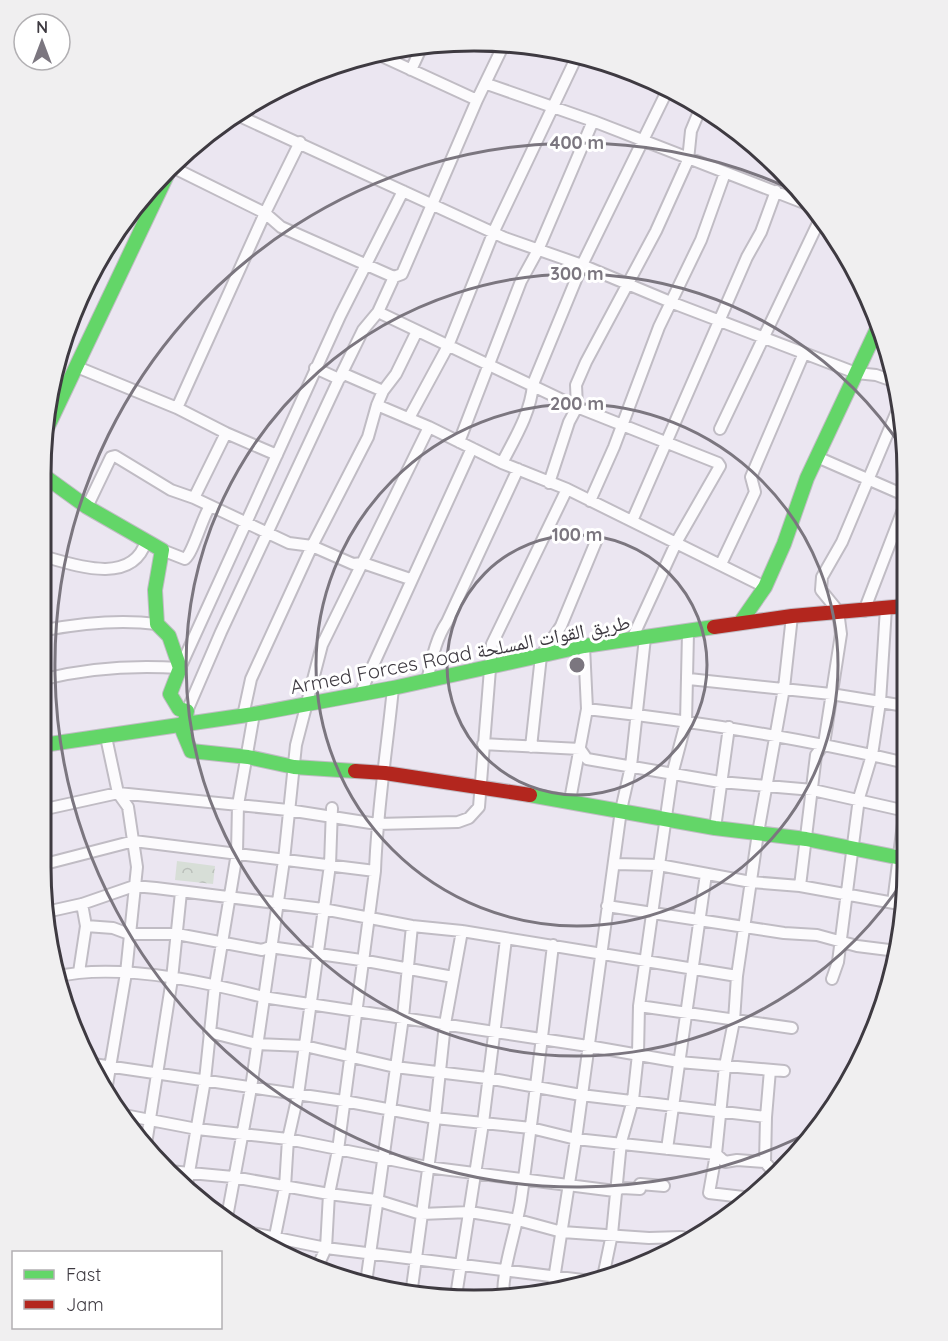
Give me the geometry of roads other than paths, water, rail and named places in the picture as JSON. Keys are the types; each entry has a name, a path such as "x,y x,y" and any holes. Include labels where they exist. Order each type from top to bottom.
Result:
{"main road":[{"path":"56,409 159,191"},
{"path":"71,346 123,237"},
{"path":"740,623 765,586 784,544 807,478 874,335"},
{"path":"51,481 87,507 162,550 155,590 157,624 169,636 180,668 170,693 185,718 184,739 191,751 248,757 294,767 385,773 479,786 570,800 715,828 806,839 897,857"},
{"name":"Armed Forces Road طريق القوات المسلحة","path":"51,744 106,737 185,718 249,715 305,705 489,668 584,646 688,633 792,616 897,607"}],"street":[{"path":"180,171 265,213 281,227 394,277 402,274 477,99 487,84 501,52"},
{"path":"411,70 418,55"},
{"path":"389,60 477,99"},
{"path":"409,418 448,346 494,231 574,63"},
{"path":"487,84 593,121 688,160 796,199"},
{"path":"502,463 522,425 532,395 533,384 582,265 664,97"},
{"path":"549,483 569,422 577,407 576,385 688,160 691,131 698,115"},
{"path":"245,118 538,250 582,265 673,303 856,373 886,379"},
{"path":"459,442 491,364 521,281 538,250 593,121"},
{"path":"177,408 265,213 300,142"},
{"path":"590,501 623,424 659,327 673,303 701,240 725,173"},
{"path":"51,678 68,673 144,666 180,668 315,368 403,191"},
{"path":"632,521 747,257 761,232 776,191"},
{"path":"720,429 817,226"},
{"path":"185,718 267,532 339,379 363,330 378,312 394,277"},
{"path":"378,312 533,384 577,407 718,463 721,468 677,541 639,639 637,714 631,766 621,810 576,1139 553,1283"},
{"path":"188,1175 205,1080 215,985 237,853 238,805 248,757 251,679 312,546 368,437 383,391 396,374 417,331"},
{"path":"721,564 755,492 751,477 804,353"},
{"path":"77,367 177,408 225,433 277,455"},
{"path":"315,368 339,379"},
{"path":"339,379 345,374 383,391"},
{"path":"377,405 429,427 502,463 567,489 765,586"},
{"path":"800,886 816,755 824,744 841,634 838,611 821,590 822,577 842,542 893,420"},
{"path":"228,1211 251,1088 284,860 294,767 305,705 322,645 429,427"},
{"path":"194,498 225,433"},
{"path":"360,694 472,448"},
{"path":"87,507 111,457 115,456 171,490 194,498 289,543 312,546 353,564 363,562 411,579"},
{"path":"818,457 897,492"},
{"path":"427,681 436,651 436,640 447,622 518,469"},
{"path":"51,808 118,793 288,810 331,812 376,824 447,823 469,818 479,807 492,644 567,489"},
{"path":"162,550 185,559 191,555 199,526 210,506"},
{"path":"864,611 897,525"},
{"path":"531,747 541,656 561,626 597,539"},
{"path":"51,558 103,570 119,567 139,556 146,541"},
{"path":"832,979 838,962 859,798 872,755 880,702 886,608"},
{"path":"740,1197 709,1193 716,1154 725,1066 734,1021 737,976 758,832 784,688 792,616"},
{"path":"51,629 96,622 129,621 157,624"},
{"path":"605,1270 612,1234 621,1142 633,1100 638,1054 639,1006 672,775 686,722 689,679 688,633"},
{"path":"570,800 587,708 584,646"},
{"path":"689,679 784,688 897,705"},
{"path":"320,1261 326,1248 329,1194 345,1101 361,960 375,871 376,824 385,773 393,688"},
{"path":"587,708 729,727 824,744 897,761"},
{"path":"715,828 729,727"},
{"path":"106,737 118,793 128,807 137,857 126,973 108,1078"},
{"path":"483,744 580,749"},
{"path":"580,749 587,759 672,775 720,782 813,790 897,805"},
{"path":"274,1240 285,1187 288,1139 298,1095 330,865 331,812"},
{"path":"51,862 134,841 375,871"},
{"path":"614,864 659,865 752,882 800,886 893,903 896,888"},
{"path":"667,1149 675,1107 679,1062 706,874"},
{"path":"54,910 82,904 134,886 323,909 412,926 553,945 737,976"},
{"path":"147,1135 172,979 181,892"},
{"path":"79,972 86,926 82,904"},
{"path":"607,906 744,928 817,935 840,942 889,950"},
{"path":"86,926 113,928 129,934 177,934 262,950 270,947 361,960 408,971 453,977"},
{"path":"367,1276 403,1017 412,926"},
{"path":"412,1285 435,1118 445,1024 462,931"},
{"path":"457,1289 483,1123 506,939"},
{"path":"503,1289 504,1270 518,1220 524,1181 553,945"},
{"path":"65,975 79,972 126,973 172,979 215,985 263,997 403,1017 679,1062 784,1071"},
{"path":"639,1006 792,1028"},
{"path":"209,1032 256,1044 305,1046 395,1067 487,1078 581,1095 766,1117"},
{"path":"101,1065 345,1101 435,1118 531,1128 576,1139 621,1142 716,1154 725,1162 737,1160 765,1162"},
{"path":"770,1070 765,1162 770,1168"},
{"path":"132,1116 197,1129 288,1139 427,1167 476,1172 524,1181 568,1184 615,1191 622,1188 640,1189 640,1184 664,1186"},
{"path":"184,1174 233,1177 376,1200 421,1214 470,1212 518,1220 562,1232 649,1238 678,1237"},
{"path":"281,1243 462,1263 572,1279"}]}
